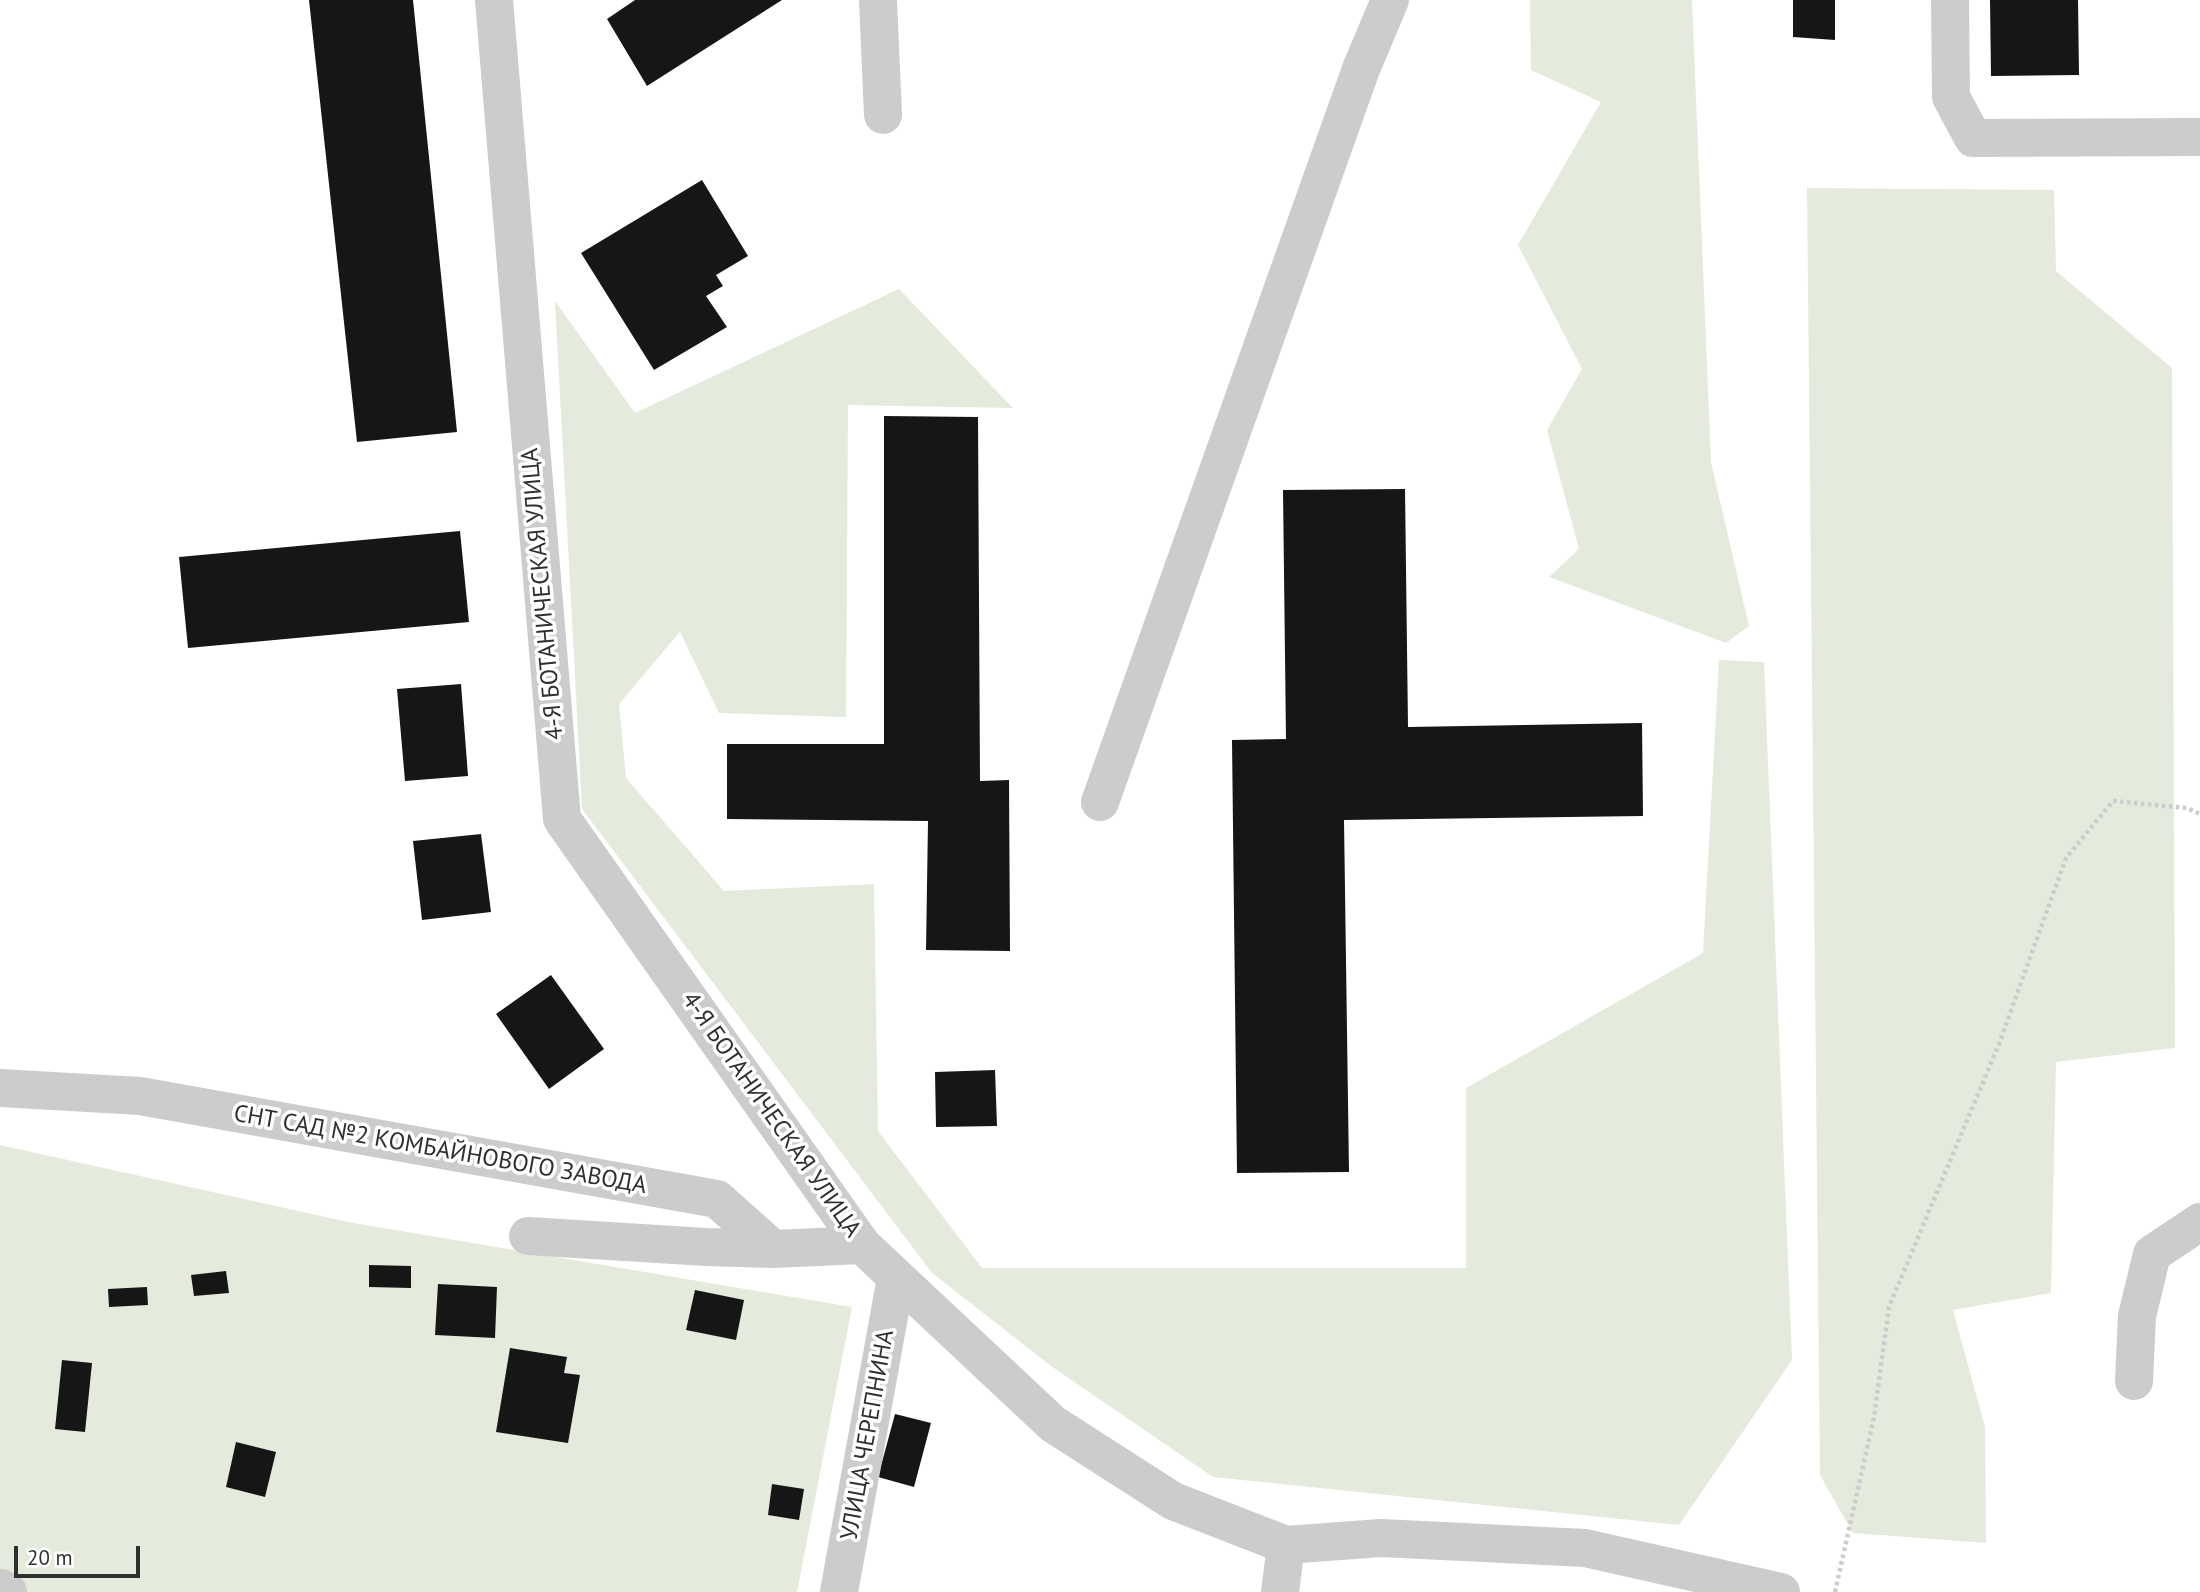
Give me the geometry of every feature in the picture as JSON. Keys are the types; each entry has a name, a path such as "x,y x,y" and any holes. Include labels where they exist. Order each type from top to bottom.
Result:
{"street":[{"name":"4-Я БОТАНИЧЕСКАЯ УЛИЦА","path":"494,0 562,819 862,1245 1053,1424 1173,1501 1286,1545 1381,1538 1585,1548 1781,1592"},
{"path":"878,0 883,115"},
{"path":"1100,802 1361,69 1391,0"},
{"path":"1950,0 1951,97 1973,138 2200,137"},
{"name":"СНТ САД №2 КОМБАЙНОВОГО ЗАВОДА","path":"0,1088 140,1096 717,1199 773,1249"},
{"path":"2134,1381 2137,1316 2152,1254 2200,1222"},
{"path":"528,1236 773,1249 862,1245"},
{"name":"УЛИЦА ЧЕРЕПНИНА","path":"839,1592 896,1279"},
{"path":"1280,1592 1286,1545"}],"path":[{"path":"1835,1592 1874,1417 1889,1307 1999,1044 2066,858 2113,801 2187,808 2200,814"}],"shaded area":[{"path":"1530,0 1692,0 1711,462 1749,626 1726,643 1549,577 1579,549 1547,430 1582,369 1518,245 1601,102 1531,70"},
{"path":"1807,188 2054,190 2056,271 2172,368 2175,1048 2056,1062 2051,1293 1953,1310 1985,1427 1986,1543 1853,1533 1820,1475"},
{"path":"899,289 1013,408 848,405 846,717 719,713 680,632 619,704 626,778 724,891 874,884 878,1131 982,1268 1466,1268 1466,1088 1703,953 1719,660 1764,662 1792,1360 1679,1525 1213,1477 1051,1366 932,1273 582,809 555,301 635,413"},
{"path":"0,1145 348,1222 852,1307 797,1592 0,1592"}],"building":[{"path":"309,0 413,0 457,432 357,442"},
{"path":"635,0 782,0 647,86 607,19"},
{"path":"1793,0 1835,0 1835,40 1793,37"},
{"path":"1990,0 2078,0 2079,75 1991,76"},
{"path":"702,180 748,256 716,275 723,286 706,296 727,327 654,370 581,253"},
{"path":"884,416 978,417 980,781 1009,780 1010,951 926,950 928,821 727,819 727,744 884,744"},
{"path":"1405,489 1408,727 1642,723 1643,816 1344,820 1349,1172 1237,1173 1232,740 1286,739 1283,490"},
{"path":"460,531 469,622 188,648 179,557"},
{"path":"461,684 468,776 405,781 397,689"},
{"path":"481,834 491,912 422,920 413,841"},
{"path":"551,975 604,1049 549,1089 496,1014"},
{"path":"995,1070 997,1126 936,1127 935,1072"},
{"path":"369,1265 411,1266 411,1288 369,1287"},
{"path":"226,1271 229,1293 194,1296 191,1275"},
{"path":"438,1284 497,1287 495,1338 435,1335"},
{"path":"147,1287 148,1305 109,1307 108,1289"},
{"path":"695,1290 744,1300 736,1340 686,1330"},
{"path":"510,1348 567,1357 564,1373 580,1375 568,1443 496,1432"},
{"path":"62,1360 92,1363 85,1432 55,1429"},
{"path":"895,1414 931,1423 914,1487 878,1477"},
{"path":"236,1442 276,1452 265,1497 226,1487"},
{"path":"772,1484 804,1489 799,1520 768,1515"}]}
